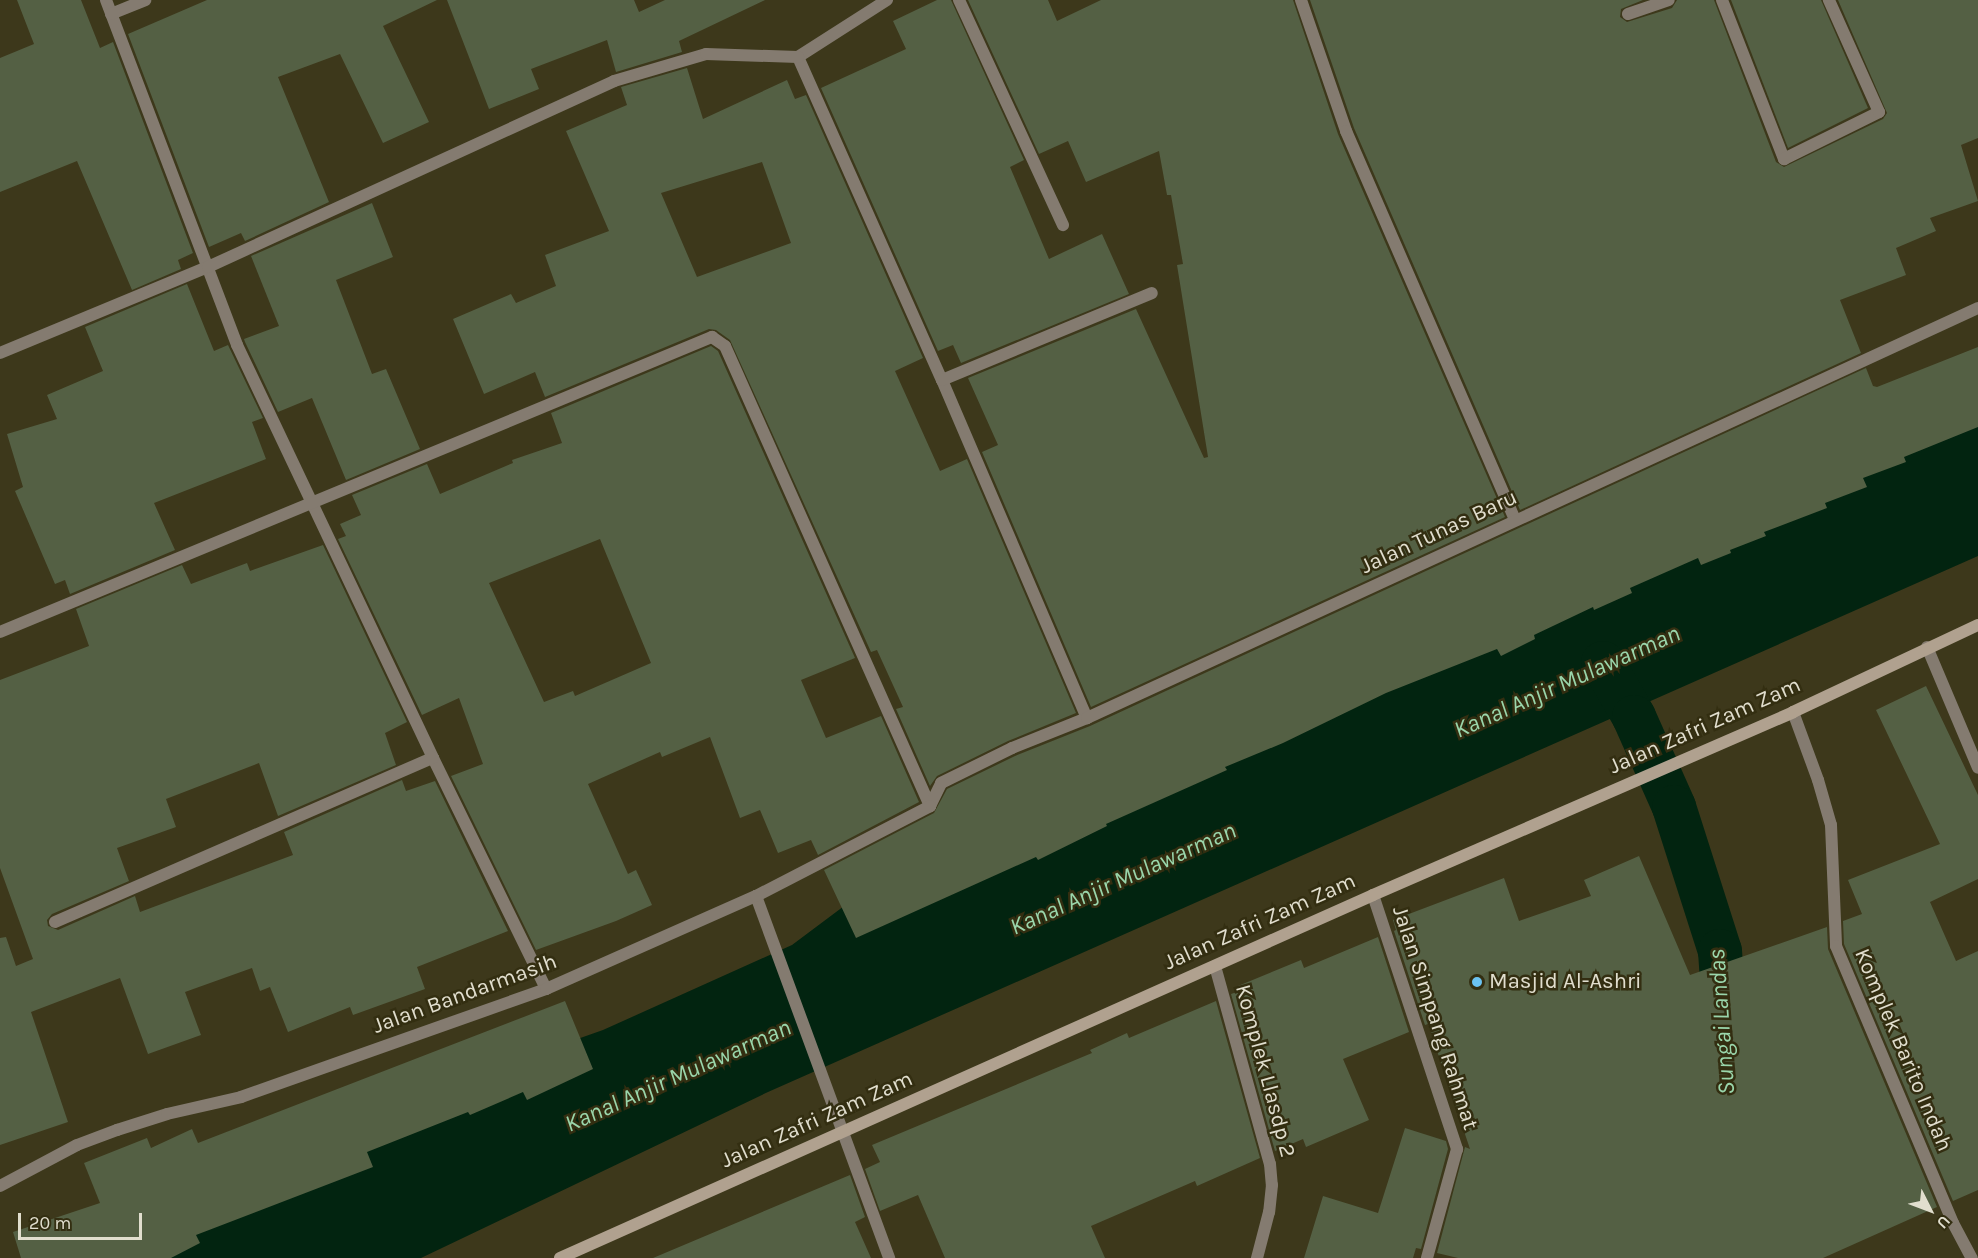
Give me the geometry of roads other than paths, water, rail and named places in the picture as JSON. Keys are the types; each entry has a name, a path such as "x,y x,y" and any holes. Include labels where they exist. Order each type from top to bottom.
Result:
{"main road":[{"name":"Jalan Zafri Zam Zam","path":"560,1258 1372,895 1633,782 1978,625"}],"street":[{"path":"105,0 237,345 310,503 546,989"},
{"path":"111,14 145,0"},
{"path":"0,353 208,267 614,81 706,54 798,57 887,0"},
{"path":"959,0 1063,225"},
{"path":"1301,0 1346,131 1515,520"},
{"path":"1628,14 1669,0"},
{"path":"1722,0 1784,159 1880,112 1829,0"},
{"path":"798,57 942,380 1087,718"},
{"path":"942,380 1152,292"},
{"name":"Jalan Tunas Baru","path":"930,806 941,783 1023,743 1087,718 1978,308"},
{"path":"0,632 712,337 725,346 930,806"},
{"path":"1927,647 1978,768"},
{"name":"Komplek Barito Indah","path":"1792,711 1818,780 1831,825 1836,946 1953,1222 1972,1258"},
{"path":"55,922 433,758"},
{"name":"Jalan Bandarmasih","path":"0,1186 77,1145 117,1130 167,1114 241,1097 546,989 756,896 930,806"},
{"name":"Jalan Simpang Rahmat","path":"1372,895 1457,1149 1427,1258"},
{"path":"756,896 889,1258"},
{"name":"Komplek Llasdp 2","path":"1215,966 1270,1164 1272,1185 1269,1212 1257,1258"}],"water":[{"name":"Kanal Anjir Mulawarman","path":"1978,368 1978,556 768,1092 421,1258 32,1258 241,1158 603,1030 792,945 967,814"}],"waterway":[{"name":"Sungai Landas","path":"1603,663 1634,717 1674,807 1720,951 1725,1024"}],"place":[{"name":"Masjid Al-Ashri","path":"1477,982"}]}
